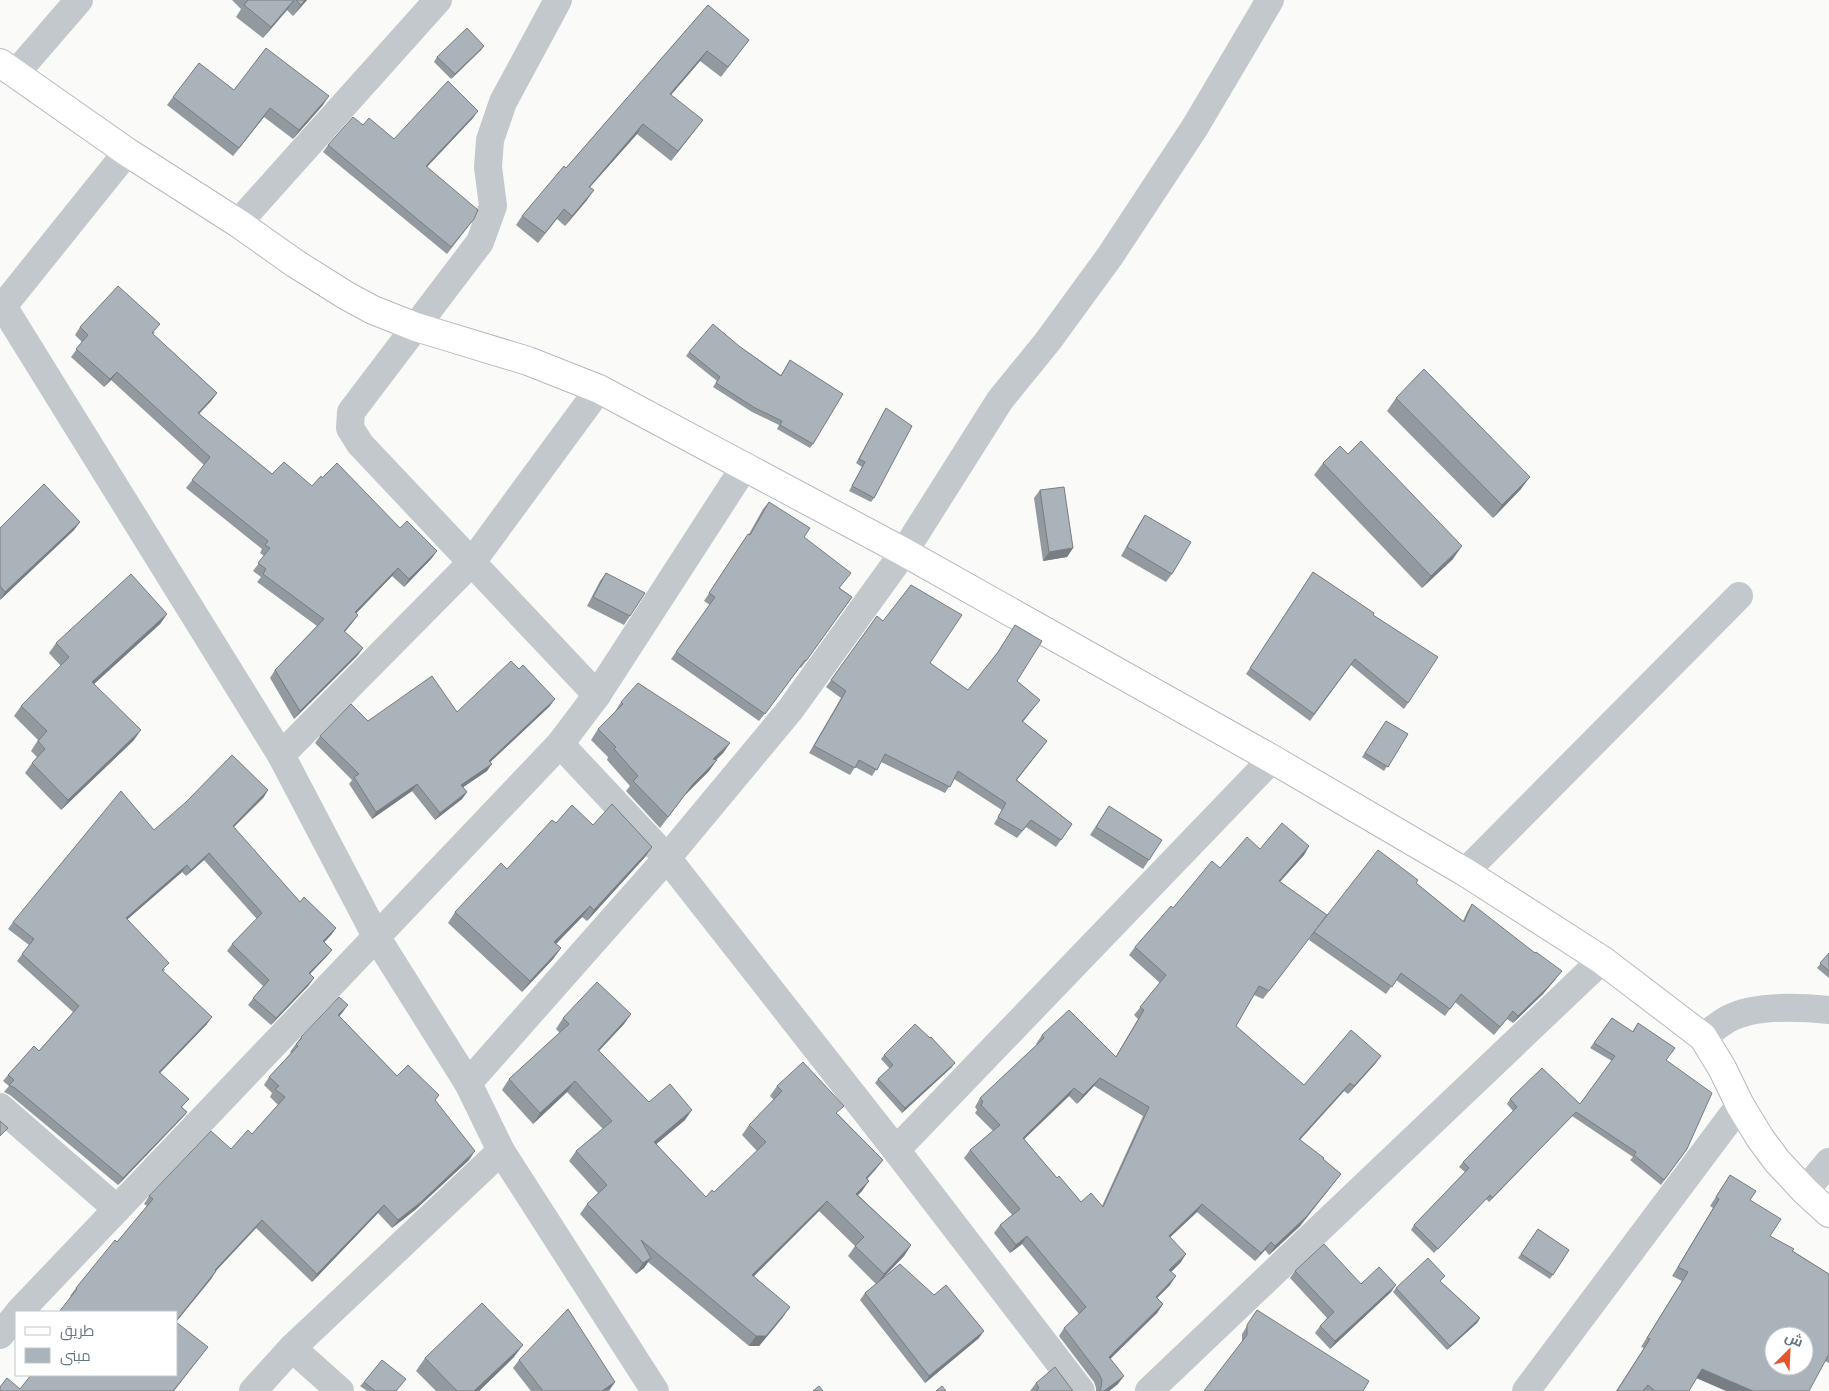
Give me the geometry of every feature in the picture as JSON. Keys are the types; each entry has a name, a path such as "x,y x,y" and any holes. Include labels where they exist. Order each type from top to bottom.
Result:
{"street":[{"path":"79,0 8,68 127,152 347,296 373,310 416,327 528,361 599,388 904,552 1272,759 1465,872 1602,960 1703,1037 1760,1138 1777,1161 1829,1213"},
{"path":"238,223 438,0"},
{"path":"558,0 503,102 490,140 488,167 493,206 480,242 351,412 350,428 360,444 598,696"},
{"path":"468,1083 667,858 790,710 904,552 1000,400 1048,341 1110,256 1195,127 1270,0"},
{"path":"127,152 2,308 281,754 376,938 468,1083 501,1151 655,1391"},
{"path":"281,754 472,562 599,388"},
{"path":"20,1311 560,744 598,696 745,466"},
{"path":"1465,872 1739,596"},
{"path":"560,744 667,858 896,1150 1081,1391"},
{"path":"896,1150 1272,759"},
{"path":"1149,1391 1602,960"},
{"path":"1703,1037 1730,1018 1750,1012 1780,1008 1829,1010"},
{"path":"1526,1391 1740,1105"},
{"path":"0,1107 117,1209"},
{"path":"253,1391 292,1348 501,1151"},
{"path":"1805,1191 1829,1162"},
{"path":"0,1301 15,1312"},
{"path":"0,1334 15,1316"},
{"path":"292,1348 340,1391"}],"building":[{"path":"248,0 294,0 271,27 244,5"},
{"path":"296,0 305,0 301,5"},
{"path":"708,5 749,40 728,67 707,51 670,94 703,120 678,151 643,124 589,187 594,190 572,216 564,209 545,233 522,216 564,166 566,168"},
{"path":"467,28 484,46 455,74 437,57"},
{"path":"266,48 329,96 299,130 270,108 239,148 173,97 199,63 234,90"},
{"path":"448,81 478,111 426,166 478,210 474,219 451,247 328,145 353,117 363,125 369,118 394,139"},
{"path":"118,286 160,324 152,333 217,393 198,413 272,474 284,462 312,486 337,463 400,528 407,521 437,551 409,579 398,568 355,612 358,615 344,631 363,648 300,711 275,670 324,619 263,574 266,569 258,563 270,548 265,545 268,541 192,480 210,457 117,372 110,379 76,349 88,335 80,327"},
{"path":"713,324 739,346 781,376 790,360 843,394 813,444 780,425 782,421 755,408 716,383 720,377 689,352"},
{"path":"1424,369 1530,477 1502,505 1396,398"},
{"path":"886,408 912,426 874,498 852,486 865,462 859,459"},
{"path":"1361,441 1462,546 1431,576 1323,463 1340,446 1348,454"},
{"path":"44,484 80,522 5,592 0,586 0,528"},
{"path":"1064,487 1073,548 1049,552 1040,490"},
{"path":"769,502 810,528 804,537 851,573 839,588 852,597 765,714 676,652 715,597 709,593 748,534 750,535"},
{"path":"1145,515 1191,542 1172,574 1127,547"},
{"path":"1313,572 1374,613 1373,615 1438,657 1408,703 1355,659 1314,714 1250,668"},
{"path":"606,573 645,593 630,616 593,597"},
{"path":"131,574 167,614 92,682 141,730 68,800 32,763 45,749 38,741 47,731 21,706 69,657 56,643"},
{"path":"911,585 962,615 930,663 968,690 998,652 1015,625 1042,641 1017,681 1040,700 1022,721 1047,741 1016,780 1072,824 1061,840 1031,820 1022,831 998,817 1006,803 958,771 950,787 885,754 877,770 859,760 855,768 814,746 846,691 831,680 877,616 883,621"},
{"path":"511,661 519,669 523,665 555,699 489,761 492,764 461,785 467,792 440,813 417,784 376,812 354,777 359,774 320,736 351,704 368,721 432,676 457,712"},
{"path":"638,683 730,743 713,759 717,760 693,784 668,817 633,781 638,776 614,749 616,747 598,729 623,704 621,702"},
{"path":"1386,721 1408,734 1388,767 1365,753"},
{"path":"232,755 268,790 233,826 300,902 304,897 336,928 323,941 332,950 309,973 314,978 276,1018 253,998 269,980 232,944 262,913 209,853 191,870 187,865 126,918 169,963 162,970 212,1017 159,1072 189,1099 181,1107 187,1112 123,1178 9,1085 14,1080 8,1075 34,1046 39,1051 79,1006 22,954 34,939 13,922 121,791 154,830 186,802"},
{"path":"612,804 652,847 594,910 590,906 554,942 561,948 530,981 455,912 501,863 507,869 552,820 556,823 572,805 593,825"},
{"path":"1109,806 1162,840 1149,860 1096,827"},
{"path":"1282,823 1309,846 1279,881 1327,915 1269,991 1259,986 1236,1026 1304,1085 1351,1030 1381,1056 1354,1086 1350,1083 1299,1139 1341,1174 1306,1217 1275,1246 1271,1242 1261,1253 1202,1204 1169,1236 1186,1254 1169,1270 1176,1276 1156,1297 1163,1304 1109,1357 1124,1376 1104,1391 1099,1391 1102,1380 1099,1374 1064,1328 1086,1307 1027,1236 1016,1245 1000,1225 1020,1209 970,1150 1000,1125 981,1105 983,1102 980,1098 1044,1038 1042,1035 1069,1010 1116,1057 1144,1010 1140,1007 1166,975 1135,947 1171,906 1173,908 1212,861 1220,868 1247,837 1260,849","holes":["1100,1078 1149,1107 1103,1207 1091,1193 1081,1202 1059,1176 1057,1178 1023,1138 1074,1088 1083,1095"]},
{"path":"1378,850 1418,880 1416,883 1464,922 1472,904 1535,953 1562,971 1518,1016 1513,1011 1500,1027 1461,994 1450,1009 1401,973 1392,987 1314,932"},
{"path":"1829,953 1829,971 1820,963"},
{"path":"597,982 631,1014 598,1050 649,1102 670,1084 692,1110 654,1142 706,1197 712,1190 714,1192 766,1142 749,1125 782,1091 777,1086 803,1062 844,1106 836,1113 883,1160 866,1178 869,1181 856,1194 911,1245 884,1274 855,1246 864,1237 827,1201 752,1275 790,1307 766,1336 756,1336 641,1240 651,1258 643,1263 587,1204 607,1185 576,1151 612,1121 575,1081 540,1113 509,1079 569,1024 563,1018"},
{"path":"339,997 348,1005 338,1015 397,1076 408,1065 439,1095 435,1100 475,1151 421,1202 398,1220 384,1205 317,1274 262,1220 215,1270 178,1318 178,1311 60,1311 115,1240 117,1242 153,1199 149,1196 211,1131 231,1149 248,1130 252,1134 285,1097 275,1089 279,1086 269,1077 298,1046 296,1044"},
{"path":"1612,1018 1633,1032 1638,1023 1675,1048 1666,1060 1712,1093 1687,1149 1664,1180 1634,1155 1636,1152 1576,1112 1492,1198 1490,1195 1438,1249 1414,1225 1469,1168 1463,1162 1517,1107 1510,1099 1542,1068 1580,1104 1615,1056 1594,1043"},
{"path":"915,1024 931,1037 955,1063 905,1108 878,1079 893,1065 884,1055"},
{"path":"0,1121 8,1128 0,1136"},
{"path":"1730,1175 1756,1191 1750,1200 1781,1219 1770,1236 1794,1249 1792,1251 1829,1274 1829,1354 1809,1391 1753,1391 1702,1369 1689,1391 1655,1391 1648,1385 1643,1391 1617,1391 1650,1339 1647,1338 1688,1272 1678,1267 1719,1199 1716,1197"},
{"path":"1538,1229 1569,1250 1553,1275 1521,1254"},
{"path":"1324,1244 1361,1284 1379,1267 1396,1285 1335,1341 1320,1326 1334,1312 1295,1271"},
{"path":"1428,1258 1445,1276 1440,1281 1480,1318 1450,1346 1396,1288"},
{"path":"900,1264 934,1295 946,1285 984,1331 929,1376 865,1293"},
{"path":"482,1303 523,1345 474,1391 457,1391 425,1358"},
{"path":"568,1309 615,1382 602,1391 543,1391 519,1360"},
{"path":"1257,1310 1369,1381 1363,1391 1204,1391 1247,1335 1247,1325"},
{"path":"178,1324 208,1347 173,1391 0,1391 0,1387 7,1378 20,1389 30,1376 178,1376"},
{"path":"382,1360 406,1379 396,1391 375,1391 364,1382"},
{"path":"1055,1367 1073,1391 1036,1391 1039,1388 1036,1383"},
{"path":"819,1386 823,1391 813,1391"},
{"path":"942,1386 946,1391 936,1391"}]}
